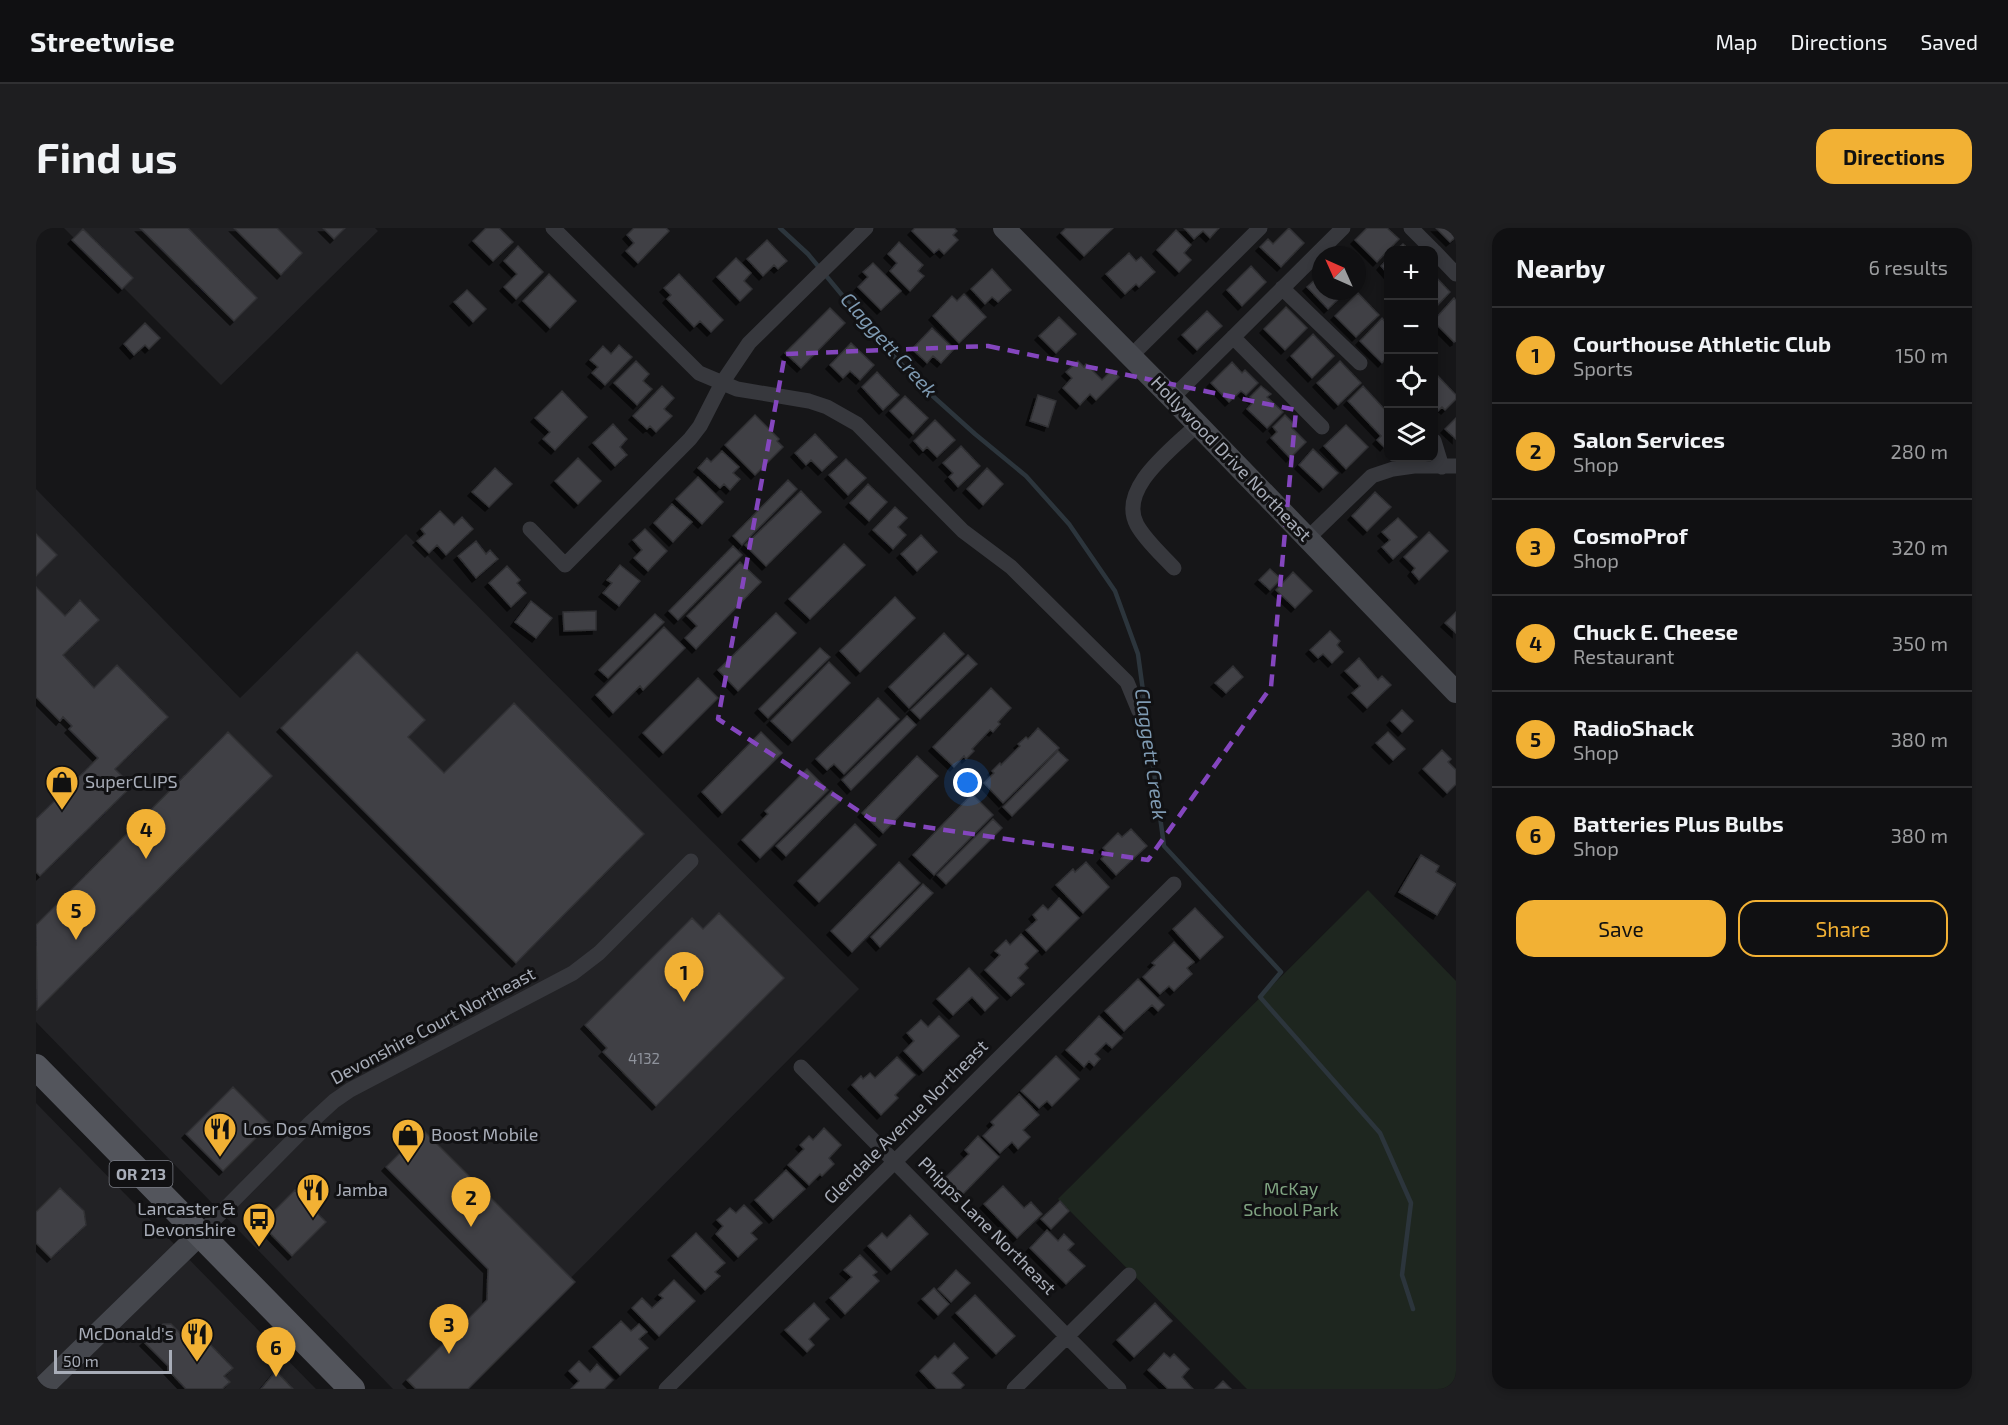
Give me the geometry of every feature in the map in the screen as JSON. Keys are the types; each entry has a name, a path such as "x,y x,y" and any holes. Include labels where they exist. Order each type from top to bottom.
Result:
{"main road":[{"name":"OR 213","path":"36,1067 352,1389"}],"street":[{"path":"553,228 699,373 755,393 809,401 857,424 963,531 1011,567 1127,682 1139,711"},
{"path":"530,529 565,565 690,439 700,426 722,383 749,343 866,228"},
{"name":"Hollywood Drive Northeast","path":"1004,228 1198,424 1456,692"},
{"path":"1131,356 1260,228"},
{"path":"1172,398 1343,228"},
{"path":"1411,228 1428,246"},
{"path":"1438,256 1456,274"},
{"path":"1282,288 1360,363"},
{"path":"1233,337 1322,427"},
{"path":"1174,568 1143,535 1133,516 1132,506 1137,488 1144,477 1198,424"},
{"path":"1308,538 1372,476 1404,468 1449,466 1438,448"},
{"name":"Devonshire Court Northeast","path":"200,1234 334,1101 350,1090 573,973 599,953 691,861"},
{"name":"Glendale Avenue Northeast","path":"666,1389 1174,884"},
{"name":"Phipps Lane Northeast","path":"801,1067 1119,1389"},
{"path":"41,1389 200,1234"},
{"path":"1014,1389 1129,1275"}],"highlighted area":[{"path":"988,346 1296,410 1271,687 1148,860 871,819 718,719 785,354"}],"shaded area":[{"path":"64,228 375,228 378,231 221,385"},
{"path":"36,489 240,698 406,534 859,989 460,1389 393,1389 36,1022"},
{"path":"36,1103 316,1389 36,1389"}],"green space":[{"name":"McKay School Park","path":"1368,890 1456,981 1456,1389 1247,1389 1058,1199"}],"building":[{"path":"140,228 188,228 257,298 234,321"},
{"path":"234,228 277,228 302,253 281,275"},
{"path":"323,228 345,228 334,239"},
{"path":"486,228 499,228 513,242 493,261 473,241"},
{"path":"634,228 666,228 669,231 638,263 626,251 634,243 627,235"},
{"path":"915,228 954,228 957,231 953,235 958,240 944,254 939,249 934,253 912,231"},
{"path":"1066,228 1113,228 1084,256 1061,233"},
{"path":"1184,228 1219,228 1210,238 1203,231 1194,239"},
{"path":"1289,228 1304,243 1281,267 1260,247 1268,239 1273,244"},
{"path":"1367,228 1387,228 1399,239 1392,246 1384,246 1384,255 1377,262 1366,251 1366,246 1361,246 1355,240"},
{"path":"1436,228 1456,228 1456,237 1450,242"},
{"path":"83,229 133,278 122,289 72,240"},
{"path":"1176,230 1191,245 1184,253 1191,260 1179,272 1157,250"},
{"path":"767,240 787,261 778,269 774,265 763,276 747,259"},
{"path":"899,242 923,265 918,271 924,276 910,291 890,271 897,263 888,254"},
{"path":"518,246 543,272 516,299 504,287 517,274 504,261"},
{"path":"1129,253 1136,261 1141,257 1155,272 1139,287 1136,284 1125,294 1106,274"},
{"path":"736,258 751,273 744,281 752,289 740,301 717,277"},
{"path":"873,263 901,291 881,310 858,287 868,277 863,272"},
{"path":"1251,266 1266,282 1242,306 1227,290"},
{"path":"992,269 1011,290 998,302 992,297 985,304 971,289"},
{"path":"549,274 576,301 550,328 523,301"},
{"path":"679,274 723,320 711,332 700,321 694,327 667,299 671,295 664,288"},
{"path":"1438,279 1450,292 1438,305"},
{"path":"1312,282 1312,292 1307,287"},
{"path":"467,290 486,309 473,322 454,302"},
{"path":"964,294 986,317 959,343 933,316 952,296 957,301"},
{"path":"1454,298 1456,301 1456,341 1454,342 1438,326 1438,316"},
{"path":"1319,300 1338,300 1328,309"},
{"path":"1351,300 1365,300 1379,315 1356,337 1335,316"},
{"path":"1286,307 1307,328 1285,350 1264,329"},
{"path":"830,308 845,323 801,368 785,353"},
{"path":"1207,311 1222,326 1197,350 1182,335"},
{"path":"1059,317 1076,334 1056,353 1039,336"},
{"path":"1382,318 1384,320 1384,361 1382,363 1360,341"},
{"path":"145,323 160,338 149,349 145,345 134,355 124,344"},
{"path":"932,328 954,349 941,363 933,356 927,363 912,349"},
{"path":"1313,334 1334,356 1312,378 1291,356"},
{"path":"851,343 874,365 860,380 850,371 843,378 830,365"},
{"path":"619,345 632,357 605,385 592,373 598,367 590,360 603,346 611,354"},
{"path":"636,361 649,374 643,381 652,389 637,405 614,383"},
{"path":"1078,361 1084,367 1086,364 1102,380 1112,370 1119,377 1096,400 1090,394 1080,405 1063,388 1072,378 1066,372"},
{"path":"1340,361 1361,383 1338,405 1317,383"},
{"path":"1232,362 1242,373 1245,370 1258,383 1246,395 1241,391 1229,402 1211,383"},
{"path":"877,372 899,395 883,410 862,387"},
{"path":"1438,376 1456,395 1456,399 1445,410 1442,407 1438,411"},
{"path":"662,386 674,398 664,409 672,416 656,432 650,426 647,429 633,416"},
{"path":"1261,386 1271,394 1267,397 1283,412 1267,428 1247,409 1254,401 1250,397"},
{"path":"1363,386 1384,409 1384,447 1377,440 1381,436 1348,401"},
{"path":"562,391 587,417 555,450 543,439 550,432 535,418"},
{"path":"1038,395 1056,401 1048,427 1030,421"},
{"path":"905,396 928,418 913,434 890,411"},
{"path":"755,415 779,439 777,441 783,447 755,475 725,445"},
{"path":"1285,415 1295,425 1292,428 1306,442 1290,458 1271,438 1277,432 1273,427"},
{"path":"1456,418 1456,439 1445,429"},
{"path":"935,420 955,440 937,457 927,447 923,451 914,441"},
{"path":"613,424 627,439 620,447 627,455 615,466 593,443"},
{"path":"1346,425 1368,447 1346,469 1324,446"},
{"path":"815,434 837,457 822,471 811,460 806,465 795,453"},
{"path":"961,446 980,466 958,487 949,477 953,473 943,463"},
{"path":"1313,449 1338,473 1323,488 1299,465"},
{"path":"722,451 739,467 733,473 740,479 730,490 724,484 720,488 698,468 707,458 711,462"},
{"path":"578,458 601,481 578,504 555,481"},
{"path":"846,459 866,478 848,495 829,475"},
{"path":"495,468 512,484 489,507 472,492"},
{"path":"987,468 1003,484 983,505 967,489"},
{"path":"698,477 723,502 702,524 676,499"},
{"path":"788,480 797,489 742,545 733,536"},
{"path":"868,484 887,502 869,521 850,503"},
{"path":"801,491 821,512 766,566 745,545"},
{"path":"1375,492 1391,507 1367,531 1352,516"},
{"path":"672,504 692,522 673,542 654,523"},
{"path":"895,507 907,518 898,527 906,535 893,549 873,530"},
{"path":"440,511 454,525 462,517 473,529 446,555 437,545 429,553 417,541 425,534 421,529"},
{"path":"1398,518 1417,537 1393,559 1382,547 1390,540 1382,532"},
{"path":"645,529 667,551 648,571 634,558 642,550 633,540"},
{"path":"1429,532 1448,551 1419,580 1412,572 1415,568 1404,557"},
{"path":"36,534 57,555 36,576"},
{"path":"921,535 937,552 917,571 901,554"},
{"path":"476,541 486,554 490,550 498,559 476,578 458,556"},
{"path":"844,544 865,565 810,619 789,599"},
{"path":"733,546 742,555 678,620 669,611"},
{"path":"740,562 761,582 696,649 685,638 697,626 687,616"},
{"path":"620,565 640,581 619,606 603,593 612,583 607,580"},
{"path":"507,566 520,580 517,583 526,593 511,607 489,583"},
{"path":"1270,569 1281,579 1270,590 1259,580"},
{"path":"1293,572 1312,591 1295,608 1276,590"},
{"path":"36,587 65,616 80,600 99,620 63,655 94,688 117,665 168,717 115,769 132,786 40,876 36,872 36,819 98,758 69,729 72,726 63,717 60,721 36,697"},
{"path":"895,597 915,618 860,672 840,651"},
{"path":"531,601 552,618 536,638 515,622"},
{"path":"596,611 596,630 564,631 563,612"},
{"path":"1456,612 1456,633 1445,623"},
{"path":"776,613 796,633 738,691 718,670"},
{"path":"655,614 664,622 608,678 599,670"},
{"path":"664,627 685,648 643,690 640,686 613,713 596,695"},
{"path":"1330,631 1340,641 1337,645 1343,652 1332,663 1323,654 1318,658 1310,650"},
{"path":"944,633 964,654 909,708 889,687"},
{"path":"820,648 830,657 768,718 759,709"},
{"path":"357,652 425,720 408,737 444,773 514,703 644,834 516,963 281,728"},
{"path":"968,655 977,664 920,719 911,710"},
{"path":"1359,658 1378,680 1382,676 1391,685 1367,708 1352,693 1360,686 1345,671"},
{"path":"829,662 850,683 792,741 771,721"},
{"path":"1233,666 1243,677 1226,693 1215,683"},
{"path":"698,678 718,698 663,753 643,733"},
{"path":"991,688 1011,708 998,722 1000,724 993,732 990,730 972,749 974,751 966,759 964,756 954,767 933,747"},
{"path":"878,698 899,719 844,774 834,764 827,770 816,759"},
{"path":"1402,710 1413,721 1402,732 1391,721"},
{"path":"907,716 916,725 851,790 842,780"},
{"path":"1038,728 1059,748 1003,803 984,783 994,773 992,771 1020,746 1018,744 1026,737 1028,739"},
{"path":"228,732 272,776 37,1010 36,925"},
{"path":"761,732 782,753 722,813 702,792"},
{"path":"1388,732 1405,749 1393,760 1376,743"},
{"path":"1442,750 1451,759 1448,762 1456,770 1456,784 1447,793 1423,769"},
{"path":"1058,751 1068,760 1012,816 1003,807"},
{"path":"917,756 938,776 883,833 862,813"},
{"path":"807,769 828,790 760,858 742,840 768,814 765,811"},
{"path":"832,791 841,800 786,856 776,846"},
{"path":"972,794 993,815 934,875 913,855"},
{"path":"993,819 1002,828 946,884 937,875"},
{"path":"855,824 876,845 819,902 798,881"},
{"path":"1131,829 1147,846 1116,875 1101,859 1107,852 1103,848 1118,833 1122,837"},
{"path":"1421,855 1439,866 1436,872 1456,884 1437,915 1399,892"},
{"path":"899,862 920,883 852,952 831,931"},
{"path":"1086,862 1109,887 1083,913 1056,885 1073,869 1075,872"},
{"path":"923,884 933,893 880,947 871,937"},
{"path":"1059,898 1079,918 1046,951 1026,930 1037,920 1033,915 1043,905 1048,910"},
{"path":"1195,908 1223,937 1200,959 1173,929"},
{"path":"719,913 784,978 656,1106 603,1052 607,1048 585,1025 692,918 703,929"},
{"path":"1021,934 1038,951 1025,964 1028,968 1018,978 1024,984 1011,996 985,970 1000,955 995,951 1006,940 1010,945"},
{"path":"1174,942 1194,962 1187,968 1192,974 1174,991 1169,986 1160,994 1143,977 1155,965 1152,963"},
{"path":"969,968 998,998 985,1011 972,997 953,1015 937,999"},
{"path":"1138,979 1164,1005 1158,1011 1152,1005 1124,1031 1105,1011"},
{"path":"939,1016 959,1036 923,1071 904,1051 914,1041 907,1033 921,1020 928,1027"},
{"path":"1099,1016 1122,1038 1112,1048 1106,1043 1095,1054 1100,1059 1094,1066 1089,1061 1084,1067 1066,1050"},
{"path":"1056,1056 1079,1079 1052,1106 1047,1101 1039,1108 1021,1091"},
{"path":"897,1057 915,1075 895,1095 898,1098 881,1115 852,1085 861,1076 863,1079 870,1073 875,1078"},
{"path":"233,1087 270,1124 223,1171 186,1134"},
{"path":"1019,1094 1039,1115 1023,1130 1030,1137 1018,1149 1012,1142 1000,1153 983,1136 994,1125 991,1122"},
{"path":"824,1128 841,1145 829,1158 834,1164 809,1185 788,1165 804,1149 800,1145 809,1136 813,1140"},
{"path":"423,1130 575,1282 468,1389 416,1389 407,1380 487,1300 488,1269 386,1167"},
{"path":"978,1136 999,1157 961,1196 944,1179 969,1154 965,1150"},
{"path":"786,1170 805,1189 773,1219 755,1200"},
{"path":"1003,1186 1024,1208 1031,1202 1042,1214 1017,1238 984,1204"},
{"path":"60,1188 84,1211 86,1225 51,1258 36,1243 36,1212"},
{"path":"295,1190 326,1222 292,1256 261,1224"},
{"path":"1060,1201 1069,1211 1051,1229 1041,1219"},
{"path":"744,1205 762,1223 751,1233 757,1239 738,1257 716,1234 723,1226 717,1220 730,1208 736,1213"},
{"path":"910,1215 928,1234 891,1270 868,1246 882,1233 887,1238"},
{"path":"1047,1230 1058,1241 1064,1234 1074,1244 1068,1250 1085,1266 1066,1284 1030,1248"},
{"path":"696,1233 725,1263 715,1272 720,1276 705,1290 672,1256"},
{"path":"860,1255 877,1272 873,1275 879,1281 845,1314 830,1298 852,1277 844,1270"},
{"path":"956,1270 970,1283 951,1302 938,1289"},
{"path":"674,1280 695,1301 659,1336 632,1308 642,1298 652,1308 663,1298 659,1295"},
{"path":"934,1288 949,1304 938,1315 922,1299"},
{"path":"975,1295 1015,1336 996,1354 956,1313"},
{"path":"814,1303 829,1319 809,1339 814,1345 807,1352 785,1330"},
{"path":"1155,1303 1172,1321 1134,1357 1117,1340"},
{"path":"621,1321 631,1331 639,1324 647,1332 639,1339 648,1348 620,1375 593,1347"},
{"path":"163,1324 171,1324 182,1335 193,1327 233,1368 224,1376 230,1382 222,1389 186,1389 168,1370 168,1366 144,1342"},
{"path":"954,1343 968,1358 952,1373 964,1385 960,1389 937,1389 920,1371 935,1356 938,1359"},
{"path":"1164,1353 1170,1358 1174,1354 1189,1369 1182,1377 1193,1389 1168,1389 1148,1370"},
{"path":"579,1361 590,1372 597,1364 613,1380 604,1389 571,1389 579,1381 569,1371"},
{"path":"276,1371 293,1389 261,1389"},
{"path":"1223,1381 1231,1389 1215,1389"}],"waterway":[{"name":"Claggett Creek","path":"780,228 808,254 886,348 926,390 1026,476 1069,524 1115,591 1138,654 1164,846 1281,972 1260,997 1380,1133 1411,1203 1402,1275 1413,1309"}],"place":[{"name":"SuperCLIPS","path":"62,811"},
{"name":"Chuck E. Cheese","path":"146,859"},
{"name":"RadioShack","path":"76,940"},
{"name":"Courthouse Athletic Club","path":"684,1002"},
{"name":"Los Dos Amigos","path":"220,1158"},
{"name":"Boost Mobile","path":"408,1164"},
{"name":"Jamba","path":"313,1219"},
{"name":"Salon Services","path":"471,1227"},
{"name":"Lancaster & Devonshire","path":"259,1248"},
{"name":"CosmoProf","path":"449,1354"},
{"name":"McDonald's","path":"197,1363"},
{"name":"Batteries Plus Bulbs","path":"276,1377"}]}
